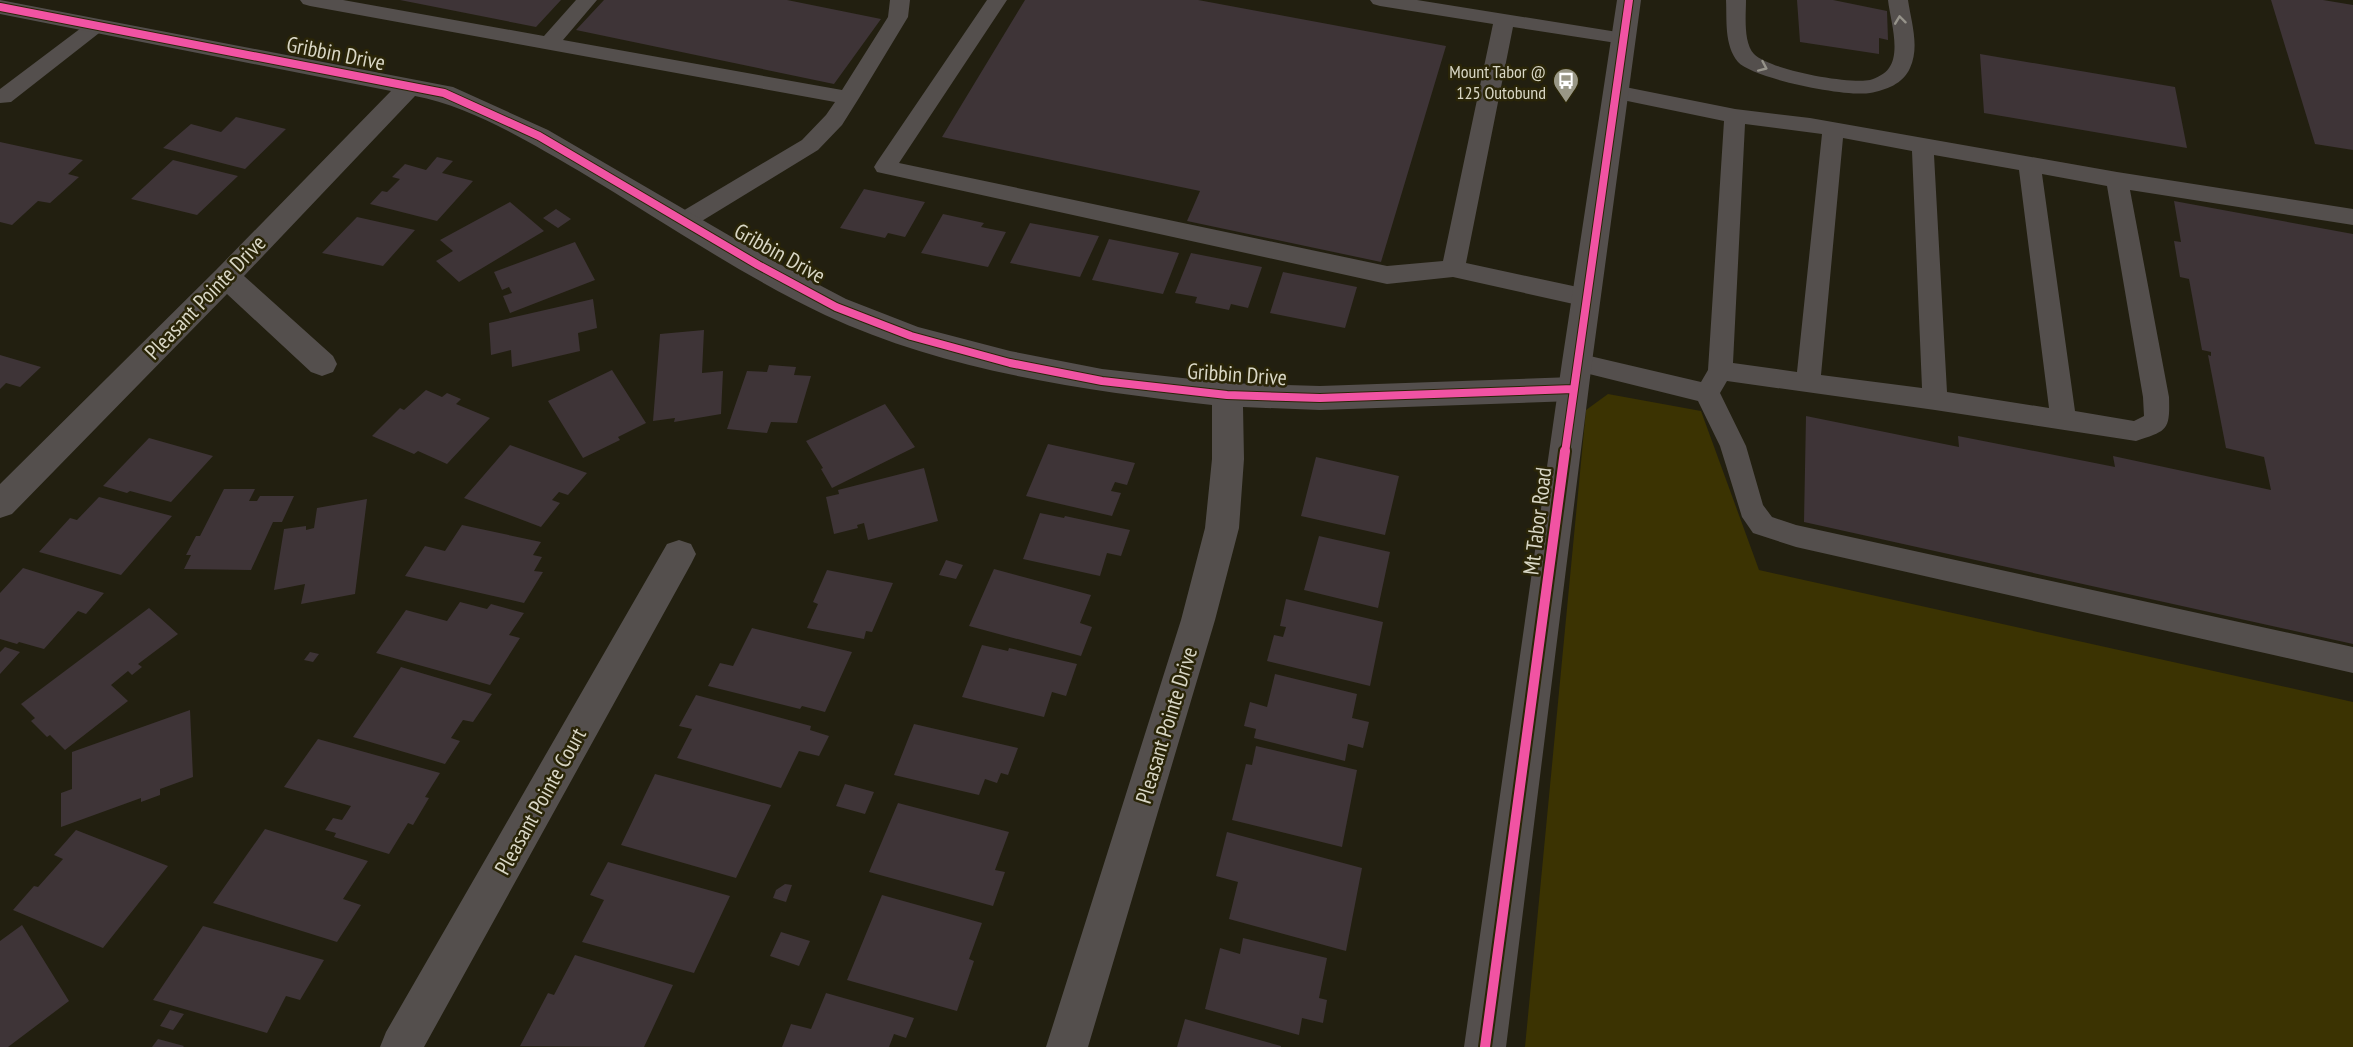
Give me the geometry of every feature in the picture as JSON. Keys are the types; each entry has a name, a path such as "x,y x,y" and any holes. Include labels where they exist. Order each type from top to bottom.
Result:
{"street":[{"name":"Mt Tabor Road","path":"1485,1047 1575,375 1629,0"},
{"name":"Gribbin Drive","path":"0,7 444,93 529,132 836,307 911,336 1010,363 1102,381 1227,395 1320,398 1575,375"},
{"name":"Pleasant Pointe Drive","path":"0,505 226,277 409,87"},
{"path":"226,277 322,364"},
{"name":"Pleasant Pointe Drive","path":"1067,1047 1198,620 1222,528 1228,459 1227,395"},
{"name":"Pleasant Pointe Court","path":"401,1047 679,554"}],"lane":[{"path":"310,0 848,98"},
{"path":"548,44 587,0"},
{"path":"684,221 810,145 834,120 848,98 898,17 900,0"},
{"path":"997,0 885,167 1387,275 1454,269 1587,298"},
{"path":"1380,0 1623,38"},
{"path":"1736,0 1739,42 1746,58 1763,69 1799,78 1865,87 1885,83 1900,70 1904,52 1898,0"},
{"path":"1454,269 1504,20"},
{"path":"0,96 4,97 96,26"},
{"path":"1616,92 1735,116 1833,129 2117,180 2353,217"},
{"path":"1735,116 1714,382 1751,509 1763,525 1796,536 2353,660"},
{"path":"1808,383 1833,129"},
{"path":"1923,146 1935,400"},
{"path":"2029,163 2063,420"},
{"path":"1575,375 1714,382 1808,383 2136,431 2157,421 2156,397 2117,180"}],"shaded area":[{"path":"1608,394 1701,411 1759,570 2353,702 2353,1047 1525,1047 1586,410"}],"building":[{"path":"400,0 561,0 536,27"},
{"path":"604,0 787,0 881,19 834,84 576,30"},
{"path":"1025,0 1198,0 1446,46 1381,262 1187,221 1200,191 942,137"},
{"path":"1797,0 1833,0 1887,11 1888,40 1879,38 1879,54 1800,42"},
{"path":"2271,0 2323,0 2353,5 2353,150 2315,144"},
{"path":"1980,54 2175,87 2187,148 1984,113"},
{"path":"236,117 286,129 245,169 163,148 191,124 221,132"},
{"path":"0,142 83,160 68,174 79,177 50,203 38,201 12,225 0,222"},
{"path":"437,157 453,161 442,173 473,181 437,221 370,204 382,191 387,192 400,179 392,177 405,164 426,170"},
{"path":"173,160 238,176 197,215 131,199"},
{"path":"864,189 925,202 905,237 888,233 885,238 840,228"},
{"path":"2174,201 2353,234 2353,644 1804,522 1806,416 1959,447 1958,436 2115,467 2113,456 2271,490 2264,457 2226,448 2208,355 2211,356 2211,352 2202,350 2189,279 2180,277 2174,241 2181,242"},
{"path":"510,202 544,231 459,282 436,261 453,251 440,240"},
{"path":"556,209 571,219 558,228 543,218"},
{"path":"943,214 984,223 981,227 1006,232 988,267 921,253"},
{"path":"357,217 415,230 383,266 322,253"},
{"path":"1030,223 1099,236 1080,277 1010,263"},
{"path":"1109,239 1179,253 1163,294 1092,280"},
{"path":"575,242 595,280 510,313 503,296 512,293 509,287 502,290 494,272"},
{"path":"1191,253 1262,267 1248,308 1231,304 1229,310 1195,303 1197,297 1175,293"},
{"path":"1283,272 1357,287 1345,328 1270,313"},
{"path":"593,299 597,328 578,333 580,351 512,367 511,350 491,355 489,323"},
{"path":"704,330 702,373 723,371 721,414 674,422 675,418 653,421 660,334"},
{"path":"0,355 41,367 20,387 6,383 0,389"},
{"path":"769,365 796,367 794,375 811,376 797,423 771,422 767,433 727,429 747,371 767,372"},
{"path":"612,370 646,423 618,437 620,440 583,458 548,401"},
{"path":"426,390 442,397 447,393 461,399 456,404 490,418 447,464 418,451 414,454 372,436 400,408 404,410"},
{"path":"885,404 915,447 832,488 821,469 823,468 806,441"},
{"path":"149,438 213,456 171,502 103,486"},
{"path":"1048,444 1135,463 1127,485 1115,482 1111,491 1121,493 1112,516 1026,496"},
{"path":"510,445 587,473 568,495 559,492 552,500 560,503 541,527 464,498"},
{"path":"1316,457 1399,476 1385,535 1301,516"},
{"path":"924,468 938,521 868,540 864,523 857,525 858,528 834,534 826,497 839,494 838,490"},
{"path":"224,489 255,489 249,501 257,501 260,496 294,496 282,522 273,522 251,570 184,569 191,555 186,555 196,536 200,536"},
{"path":"99,497 172,516 121,575 39,552 70,518 77,520"},
{"path":"367,499 355,594 301,604 305,584 274,590 284,529 306,526 306,530 314,528 317,508"},
{"path":"1040,513 1130,530 1121,556 1107,553 1100,576 1023,559"},
{"path":"462,525 541,542 533,555 542,557 534,571 543,572 524,603 405,576 425,546 445,551"},
{"path":"1319,536 1390,552 1378,608 1304,590"},
{"path":"946,560 963,565 956,579 939,575"},
{"path":"23,568 104,593 86,614 78,611 44,649 0,639 0,593"},
{"path":"994,569 1091,595 1080,623 1092,627 1081,656 969,626"},
{"path":"827,570 893,583 872,632 866,631 864,639 807,628 818,604 813,602"},
{"path":"1286,599 1383,622 1370,686 1267,661 1274,635 1283,637 1286,627 1280,626"},
{"path":"460,602 487,609 491,604 524,613 509,635 520,638 490,685 376,653 406,610 447,621"},
{"path":"149,608 178,634 138,664 142,667 132,675 128,671 111,685 128,701 65,750 31,721 35,718 21,704"},
{"path":"752,628 852,652 825,712 802,706 800,709 708,686 720,663 733,666"},
{"path":"982,645 1008,651 1009,648 1077,664 1066,696 1052,692 1044,717 962,697"},
{"path":"5,647 20,652 0,674 0,652"},
{"path":"310,652 319,654 313,662 304,660"},
{"path":"401,667 492,694 473,722 463,720 451,738 460,741 445,764 353,737"},
{"path":"1275,674 1357,694 1352,718 1369,722 1363,748 1348,744 1345,761 1254,738 1256,729 1244,726 1250,702 1267,707"},
{"path":"696,695 811,726 810,730 829,736 819,756 799,751 781,788 677,758 692,729 679,726"},
{"path":"190,710 193,777 160,789 160,795 141,802 141,798 61,827 61,793 72,789 72,752"},
{"path":"914,724 1018,748 1008,775 1001,773 997,783 985,779 979,795 894,775"},
{"path":"318,739 440,773 425,797 429,798 413,825 408,823 389,854 334,837 336,833 325,830 333,818 342,820 351,806 284,787"},
{"path":"1256,746 1357,770 1342,847 1232,820 1246,764 1252,765"},
{"path":"655,774 771,805 736,878 621,845"},
{"path":"845,784 874,792 865,814 836,806"},
{"path":"898,803 1009,832 995,870 1005,872 993,906 869,872"},
{"path":"265,829 368,861 343,899 361,905 337,942 213,903"},
{"path":"76,830 168,866 103,948 13,910 34,886 38,887 63,859 54,855"},
{"path":"1227,832 1362,868 1346,951 1229,919 1238,882 1216,876"},
{"path":"608,862 730,896 694,973 582,942 604,900 590,895"},
{"path":"785,884 792,885 786,902 773,898 776,890"},
{"path":"882,895 982,923 969,959 974,961 957,1011 847,980"},
{"path":"22,925 69,1001 8,1047 0,1047 0,941"},
{"path":"203,926 324,960 300,1000 286,996 267,1033 153,1000"},
{"path":"781,932 810,941 799,966 770,956"},
{"path":"1243,938 1327,958 1319,998 1327,1000 1323,1023 1302,1018 1299,1035 1205,1009 1220,948 1240,954"},
{"path":"575,955 673,985 644,1047 520,1046 548,993 554,995"},
{"path":"826,993 914,1018 906,1038 894,1034 889,1047 782,1047 791,1024 811,1029"},
{"path":"170,1010 184,1014 173,1030 160,1026"},
{"path":"1185,1019 1281,1046 1281,1047 1177,1047"},
{"path":"158,1039 184,1046 152,1047"}],"cycle path":[{"path":"1485,1047 1577,362 1629,0"},
{"path":"0,7 444,93 539,136 758,265 836,307 911,336 1010,363 1102,381 1227,395 1320,398 1573,389"}],"place":[{"name":"Mount Tabor @ 125 Outobund","path":"1566,104"}]}
